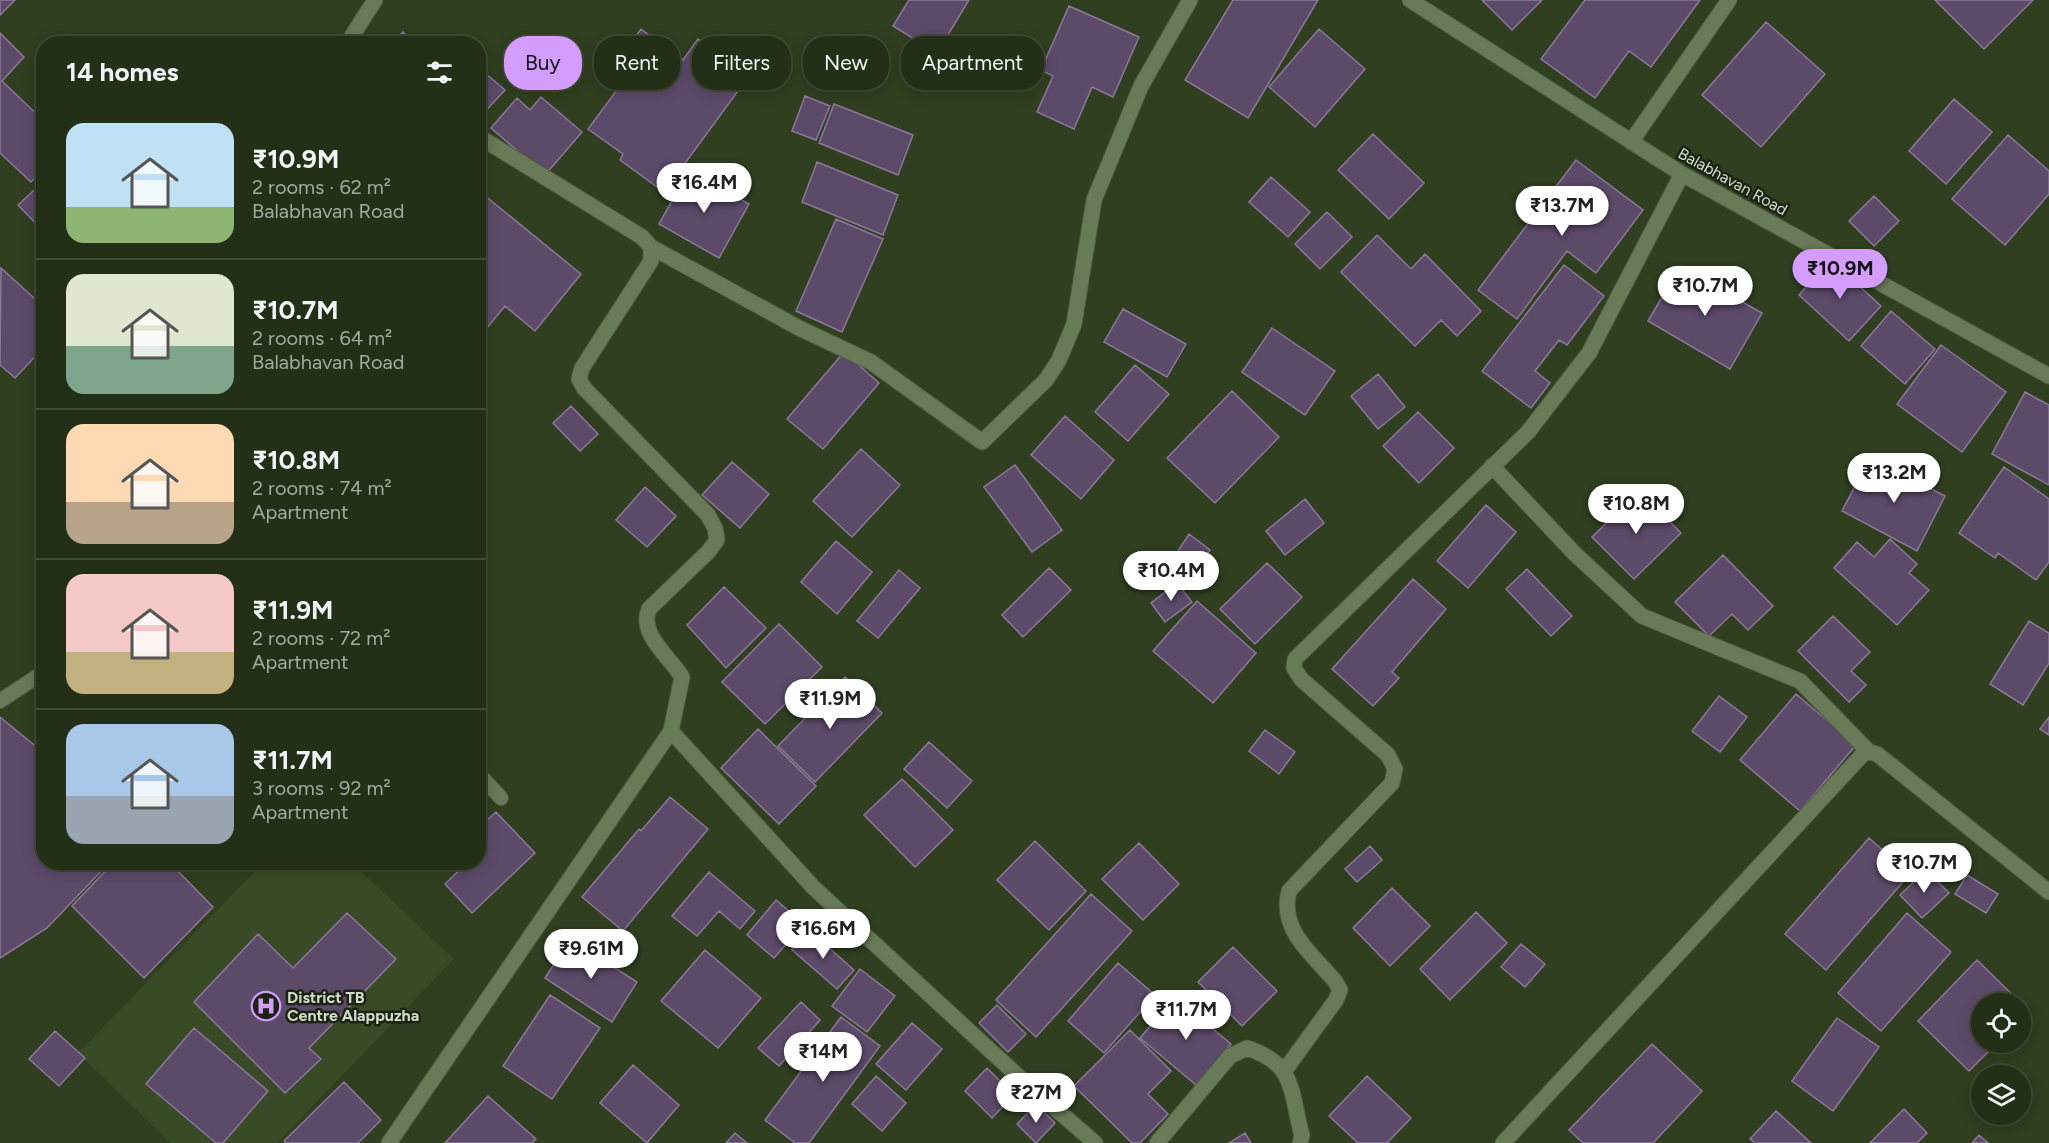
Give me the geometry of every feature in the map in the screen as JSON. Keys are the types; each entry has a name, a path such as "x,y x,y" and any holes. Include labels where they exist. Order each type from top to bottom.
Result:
{"street":[{"path":"351,36 375,0"},
{"path":"486,141 642,237 651,247 799,328 871,362 982,442 1046,380 1059,360 1074,324 1094,200 1141,86 1190,0"},
{"name":"Balabhavan Road","path":"1411,0 1682,174 2049,376"},
{"path":"1631,142 1729,0"},
{"path":"1285,1071 1336,1000 1340,990 1292,930 1284,908 1289,891 1392,783 1395,769 1388,755 1301,679 1294,668 1295,659 1528,432 1589,353 1682,174"},
{"path":"389,1143 671,731 682,677 648,631 646,617 650,609 708,552 717,540 715,528 708,515 584,388 579,379 582,368 651,261 651,247"},
{"path":"1492,466 1574,553 1642,616 1800,681 1869,752 1877,754 2049,892"},
{"path":"671,731 814,888 1018,1077 1095,1143"},
{"path":"1503,1143 1863,754 1869,752"},
{"path":"1157,1143 1230,1056 1246,1048 1268,1055 1285,1071 1302,1137 1300,1143"}],"lane":[{"path":"0,701 36,677"},
{"path":"486,782 501,798"}],"shaded area":[{"name":"District TB Centre Alappuzha","path":"256,870 359,870 454,959 277,1143 170,1143 78,1053"}],"building":[{"path":"0,0 15,0 0,15"},
{"path":"909,0 969,0 947,36 909,36 893,26"},
{"path":"1233,0 1318,0 1248,118 1185,80"},
{"path":"1482,0 1542,0 1512,30"},
{"path":"1585,0 1700,0 1651,67 1629,51 1595,98 1541,59"},
{"path":"1935,0 2033,0 1984,49"},
{"path":"1069,6 1139,37 1113,97 1092,87 1074,129 1037,112 1053,76 1044,72 1044,63"},
{"path":"1766,22 1825,74 1761,147 1702,95"},
{"path":"641,29 650,36 636,36"},
{"path":"1319,29 1365,69 1315,127 1269,87"},
{"path":"0,33 24,57 2,81 36,113 36,177 31,182 0,153"},
{"path":"692,47 692,90 739,90 664,192 620,160 623,154 588,129 617,90 680,90 680,58 683,60"},
{"path":"486,74 505,90 486,110"},
{"path":"805,96 830,106 816,140 792,131"},
{"path":"541,97 582,132 545,175 491,128 517,98 530,110"},
{"path":"1954,99 1992,132 1946,184 1909,151"},
{"path":"834,104 913,135 898,175 819,143"},
{"path":"1373,134 1424,183 1389,219 1338,170"},
{"path":"2008,135 2049,171 2049,194 2005,245 1952,199"},
{"path":"1576,160 1643,210 1596,273 1567,251 1517,319 1478,290"},
{"path":"817,162 898,195 883,235 802,202"},
{"path":"689,170 749,204 719,258 659,224"},
{"path":"1271,177 1310,212 1288,237 1249,202"},
{"path":"36,188 36,224 18,205"},
{"path":"1874,196 1899,221 1874,246 1849,221"},
{"path":"486,197 581,274 535,331 505,306 486,329"},
{"path":"1327,212 1352,237 1320,269 1295,244"},
{"path":"836,219 883,239 842,332 796,311"},
{"path":"1377,235 1411,269 1425,254 1481,311 1457,336 1441,320 1415,346 1341,272"},
{"path":"1831,260 1881,306 1849,341 1799,295"},
{"path":"1564,265 1604,296 1567,345 1559,340 1535,371 1550,383 1531,408 1482,371"},
{"path":"1680,266 1762,313 1730,369 1648,321"},
{"path":"1,268 36,300 36,356 15,378 0,365"},
{"path":"1123,309 1186,344 1167,377 1104,342"},
{"path":"1891,311 1935,349 1905,384 1861,346"},
{"path":"1272,328 1335,371 1305,415 1242,372"},
{"path":"1941,345 2006,392 1962,452 1897,404"},
{"path":"844,352 879,383 823,449 787,419"},
{"path":"1135,365 1169,394 1128,441 1095,412"},
{"path":"1378,374 1405,407 1378,429 1351,396"},
{"path":"1232,391 1279,437 1215,503 1167,458"},
{"path":"2025,392 2049,405 2049,485 1992,454"},
{"path":"571,406 598,434 580,451 553,423"},
{"path":"1418,412 1454,448 1419,483 1383,446"},
{"path":"1065,416 1114,460 1081,499 1031,455"},
{"path":"861,449 900,485 852,537 813,501"},
{"path":"1870,457 1945,496 1917,551 1842,511"},
{"path":"732,462 769,494 740,528 702,495"},
{"path":"1015,465 1062,530 1032,552 984,487"},
{"path":"2004,467 2049,499 2049,562 2036,580 1998,553 1995,558 1959,533"},
{"path":"645,487 676,516 647,547 616,520"},
{"path":"1639,491 1681,533 1634,579 1592,537"},
{"path":"1305,499 1324,523 1285,555 1266,531"},
{"path":"1486,505 1516,532 1468,588 1437,561"},
{"path":"1189,534 1210,550 1197,569 1176,554"},
{"path":"1890,539 1917,564 1909,573 1929,590 1897,625 1834,568 1857,542 1874,557"},
{"path":"836,541 872,572 837,614 801,582"},
{"path":"1723,555 1773,606 1748,630 1732,614 1709,636 1675,602"},
{"path":"1267,563 1302,597 1255,644 1220,609"},
{"path":"1049,568 1071,590 1023,637 1002,615"},
{"path":"1527,569 1572,616 1551,636 1506,589"},
{"path":"899,570 920,588 878,638 857,621"},
{"path":"1413,579 1446,609 1392,672 1399,678 1373,706 1332,669"},
{"path":"1177,583 1192,602 1165,622 1151,603"},
{"path":"724,587 766,628 726,668 687,625"},
{"path":"1197,601 1256,653 1213,703 1153,651"},
{"path":"1833,616 1870,652 1851,671 1866,685 1849,702 1798,651"},
{"path":"2029,621 2049,633 2049,663 2023,705 1990,684"},
{"path":"779,624 822,667 765,724 722,682"},
{"path":"845,677 882,713 815,782 778,746"},
{"path":"1796,694 1856,745 1800,811 1740,760"},
{"path":"1719,696 1747,717 1720,752 1692,731"},
{"path":"0,717 36,746 36,870 102,870 47,928 0,958"},
{"path":"2049,717 2049,735 2040,729"},
{"path":"758,729 816,786 779,824 721,768"},
{"path":"1265,730 1295,752 1279,774 1249,751"},
{"path":"929,742 972,781 947,808 904,769"},
{"path":"902,779 953,830 915,867 864,815"},
{"path":"670,797 708,829 623,931 582,897 639,829 641,831"},
{"path":"496,812 535,853 472,913 445,884 460,870 486,870 486,821"},
{"path":"1869,838 1910,874 1826,970 1785,934"},
{"path":"1035,841 1086,891 1049,930 997,880"},
{"path":"1139,843 1179,884 1143,920 1102,879"},
{"path":"1370,846 1382,860 1357,882 1345,869"},
{"path":"106,870 177,870 213,907 144,978 72,906"},
{"path":"1926,870 1949,893 1922,918 1900,895"},
{"path":"709,872 755,911 740,929 719,911 697,936 672,916"},
{"path":"1967,875 1998,894 1986,913 1955,894"},
{"path":"1392,888 1430,926 1390,966 1353,928"},
{"path":"1091,894 1132,931 1036,1037 996,1000"},
{"path":"776,900 804,924 774,958 747,935"},
{"path":"1476,912 1507,943 1450,1000 1420,969"},
{"name":"District TB Centre Alappuzha","path":"347,913 396,959 309,1048 321,1059 285,1093 194,1002 258,934 293,968"},
{"path":"1907,913 1951,952 1881,1031 1838,993"},
{"path":"809,930 854,970 837,989 792,950"},
{"path":"570,939 637,982 612,1022 545,978"},
{"path":"1521,944 1545,964 1525,987 1501,967"},
{"path":"1233,947 1277,991 1242,1026 1198,982"},
{"path":"705,950 761,998 718,1048 661,1001"},
{"path":"1977,960 2011,993 1971,993 1971,1053 1987,1053 1975,1065 1971,1065 1969,1071 1918,1021"},
{"path":"1118,963 1155,995 1104,1053 1068,1021"},
{"path":"860,969 895,996 867,1032 832,1006"},
{"path":"550,995 600,1028 552,1099 503,1066"},
{"path":"1175,997 1231,1044 1196,1085 1140,1038"},
{"path":"801,1002 820,1020 779,1066 758,1048"},
{"path":"997,1005 1026,1034 1008,1052 979,1023"},
{"path":"841,1017 880,1046 809,1143 795,1143 765,1120"},
{"path":"1837,1018 1879,1047 1833,1111 1792,1081"},
{"path":"912,1023 942,1049 906,1090 876,1064"},
{"path":"194,1028 268,1091 223,1143 216,1143 146,1084"},
{"path":"1130,1030 1171,1071 1148,1094 1168,1114 1140,1143 1132,1143 1074,1086"},
{"path":"55,1031 85,1058 59,1086 29,1059"},
{"path":"1652,1044 1702,1091 1653,1143 1583,1143 1569,1130"},
{"path":"633,1065 679,1105 647,1143 600,1103"},
{"path":"987,1068 1014,1095 992,1118 965,1091"},
{"path":"876,1076 906,1103 882,1131 852,1104"},
{"path":"1367,1076 1411,1118 1387,1143 1358,1143 1329,1116"},
{"path":"344,1082 381,1120 358,1143 286,1143 284,1141"},
{"path":"488,1096 536,1139 532,1143 445,1143"},
{"path":"1036,1104 1055,1123 1036,1143 1017,1124"},
{"path":"1904,1109 1927,1133 1917,1143 1870,1143"},
{"path":"1776,1111 1811,1143 1755,1143 1750,1139"},
{"path":"735,1133 747,1143 726,1143"},
{"path":"1245,1133 1251,1143 1229,1143"},
{"path":"1979,1135 1988,1143 1972,1143"}],"place":[{"name":"District TB Centre Alappuzha","path":"266,1006"}]}
